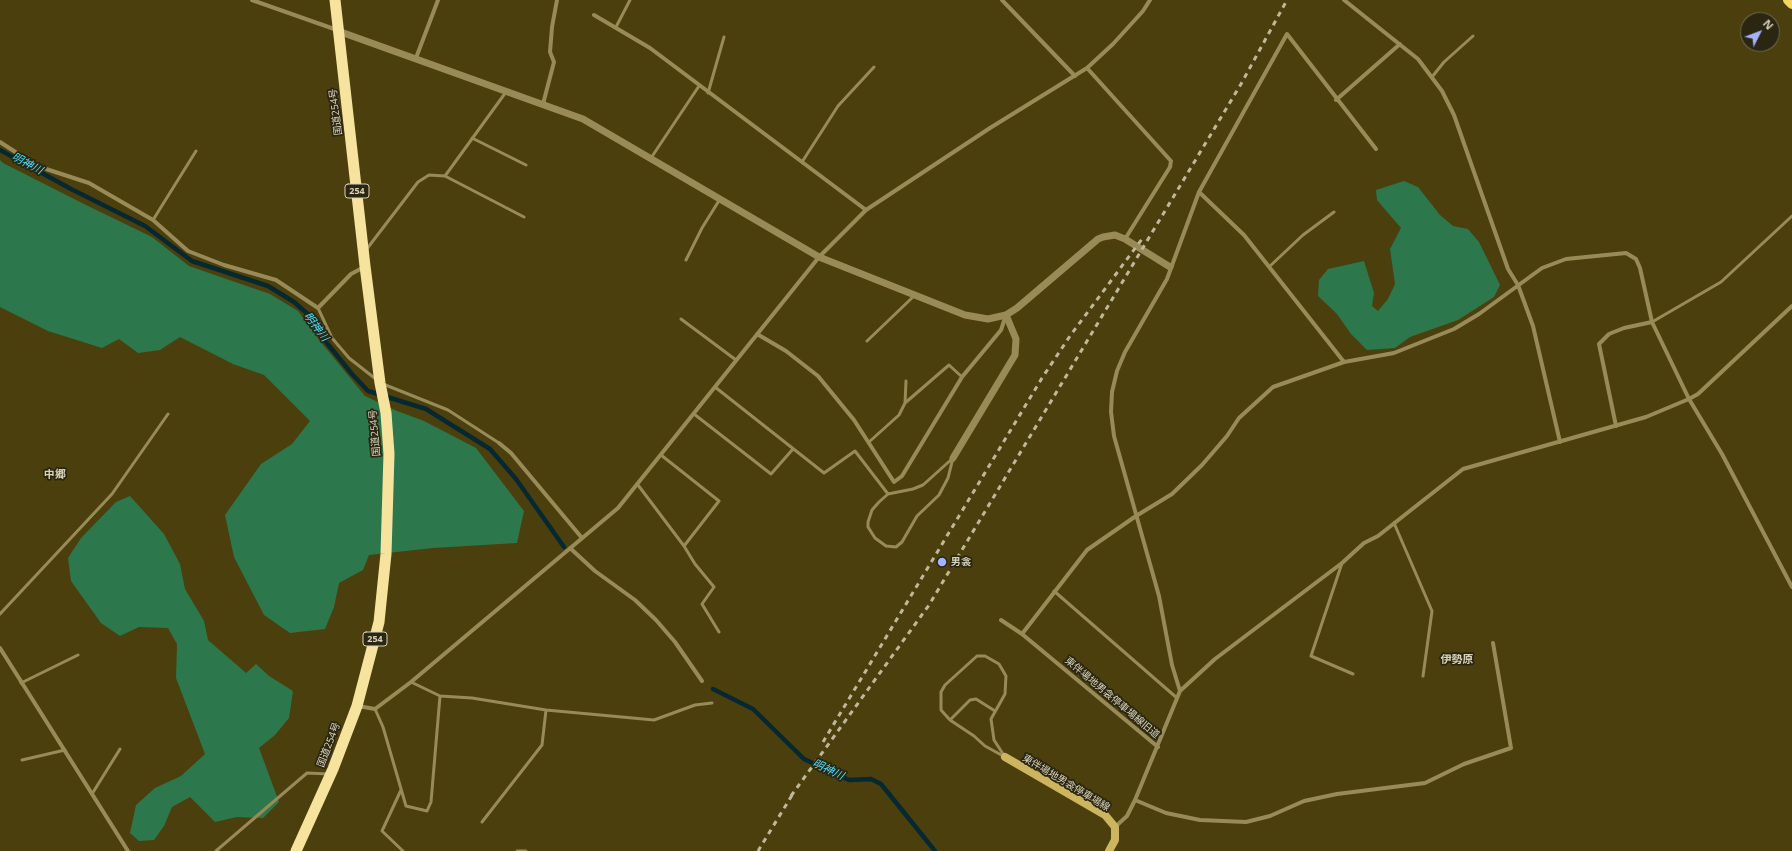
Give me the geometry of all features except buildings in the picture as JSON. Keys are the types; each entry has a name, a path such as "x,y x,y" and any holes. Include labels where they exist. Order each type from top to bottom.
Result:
{"highway":[{"name":"国道254号","path":"296,851 331,774 357,706 379,622 384,588 389,495 389,454 386,413 380,383 365,266 335,0"}],"main road":[{"path":"1788,0 1792,4"},
{"name":"東伴場地男衾停車場線","path":"1004,757 1105,815 1115,827"},
{"path":"1109,851 1115,840 1115,827"}],"street":[{"path":"252,0 507,90 583,119 819,257 965,315 988,319 1006,315 1017,308 1098,239 1115,235 1125,239 1170,267"},
{"path":"416,58 438,0"},
{"path":"543,104 554,62 550,52 552,27 557,0"},
{"path":"1002,0 1075,76"},
{"path":"357,706 375,709 411,682 618,508 638,485 819,257 866,210 990,128 1087,68 1113,44 1150,0"},
{"path":"1344,0 1418,59 1442,91 1454,115 1508,269 1518,285 1533,326 1560,442"},
{"path":"594,15 650,48 698,86 866,210"},
{"path":"1180,691 1172,664 1159,596 1114,436 1111,412 1112,392 1117,371 1125,352 1167,279 1170,267 1199,192 1287,34 1336,100 1376,149"},
{"path":"1336,100 1400,44"},
{"path":"1087,68 1171,161 1170,167 1125,239"},
{"path":"0,142 37,166 89,183 153,220 188,251 224,265 276,280 318,308 352,274 365,266"},
{"path":"1199,192 1244,235 1270,266 1344,362"},
{"path":"1022,634 1087,550 1136,516 1172,494 1197,470 1227,436 1239,418 1273,387 1344,362 1394,353 1454,328 1479,314 1542,268 1566,259 1626,253 1636,259 1640,268 1652,322 1689,399 1722,454 1792,587"},
{"path":"1158,747 1180,691 1215,659 1342,563 1364,543 1378,536 1463,469 1646,417 1689,399 1698,394 1792,306"},
{"path":"757,334 786,352 818,376 854,420 894,482 902,476 962,377 1001,330 1006,315"},
{"path":"953,458 1015,354 1016,339 1006,315"},
{"path":"1616,426 1599,344 1610,334 1624,328 1652,322"},
{"path":"499,443 511,453 582,538"},
{"path":"570,548 595,571 635,600 656,620 675,642 702,681"},
{"name":"東伴場地男衾停車場線旧道","path":"1001,620 1022,634 1158,747 1127,816 1115,827"},
{"path":"1135,800 1166,813 1200,820 1246,822 1270,816 1304,801 1337,794 1425,783 1464,764 1511,748 1493,643"},
{"path":"0,648 128,851"}],"lane":[{"path":"616,27 630,0"},
{"path":"1432,77 1444,62 1473,36"},
{"path":"708,93 724,37"},
{"path":"802,162 838,106 874,67"},
{"path":"651,158 698,86"},
{"path":"445,176 507,90"},
{"path":"472,138 526,165"},
{"path":"153,220 196,151"},
{"path":"364,252 418,182 429,175 445,176 524,216"},
{"path":"686,260 702,228 720,198"},
{"path":"1270,266 1303,235 1334,212"},
{"path":"1652,322 1721,282 1792,216"},
{"path":"867,341 914,296"},
{"path":"318,308 336,343 349,358 380,383 448,410 499,443"},
{"path":"681,319 736,360"},
{"path":"869,442 898,414 905,402 949,365 962,377"},
{"path":"905,402 906,381"},
{"path":"715,387 824,473 855,451 888,494"},
{"path":"0,614 112,494 168,414"},
{"path":"694,414 771,474 793,449"},
{"path":"661,455 719,500 684,546"},
{"path":"953,458 948,478 939,495 917,516 902,542 896,547 886,546 875,538 868,527 869,516 872,510 888,494 923,485 953,458"},
{"path":"638,485 684,546 695,564 714,587 702,604 719,632"},
{"path":"1394,523 1432,611 1423,676"},
{"path":"1342,563 1310,656 1353,674"},
{"path":"1054,591 1177,698"},
{"path":"22,682 78,655"},
{"path":"977,656 984,656 998,664 1006,676 1005,694 991,720 991,730 994,740 1004,757 985,746 974,736 950,720 941,710 941,692 945,685 977,656"},
{"path":"411,682 440,696 472,698 546,710 654,720 695,705 712,703"},
{"path":"375,709 383,727 406,806 427,811 431,802 440,696"},
{"path":"950,720 970,700 976,699 995,711"},
{"path":"482,822 542,745 546,710"},
{"path":"92,794 120,749"},
{"path":"22,760 65,750"},
{"path":"216,851 307,773 331,774"},
{"path":"401,790 382,831 403,851"},
{"path":"517,851 526,851"}],"green space":[{"path":"0,160 3,163 152,237 189,266 270,294 298,311 320,341 365,396 397,411 424,421 476,448 524,511 517,543 433,548 369,555 363,570 339,583 334,607 325,629 290,633 264,615 234,557 225,515 261,464 292,444 310,421 264,375 233,364 180,337 160,350 138,353 119,339 102,348 48,331 0,307"},
{"path":"1404,181 1418,187 1440,215 1453,226 1468,229 1479,242 1500,285 1494,297 1458,320 1410,337 1395,348 1367,350 1351,334 1337,314 1318,296 1319,280 1328,269 1364,261 1374,293 1372,306 1378,311 1388,299 1395,284 1390,249 1401,228 1377,200 1376,190"},
{"path":"130,496 164,534 180,564 185,589 204,621 208,640 246,673 256,664 269,676 293,691 289,718 275,735 259,748 279,802 263,818 237,817 215,822 190,797 172,807 164,826 154,840 139,841 130,833 136,805 155,788 181,776 205,754 176,678 177,644 168,628 139,627 120,636 101,623 71,581 68,558 81,538 116,502"}],"waterway":[{"name":"明神川","path":"0,150 71,189 145,226 192,261 268,286 294,302 310,316 322,337 368,391 426,409 490,449 516,479 564,547"},
{"name":"明神川","path":"713,689 753,709 804,759 849,780 871,779 881,784 935,851"}],"railway":[{"path":"791,796 929,605 1241,84 1287,0"},
{"path":"823,742 1042,378 1070,336 1142,239"},
{"path":"758,851 794,792"}],"place":[{"name":"男衾","path":"942,562"}],"district":[{"name":"中郷","path":"55,475"},
{"name":"伊勢原","path":"1457,660"}]}
